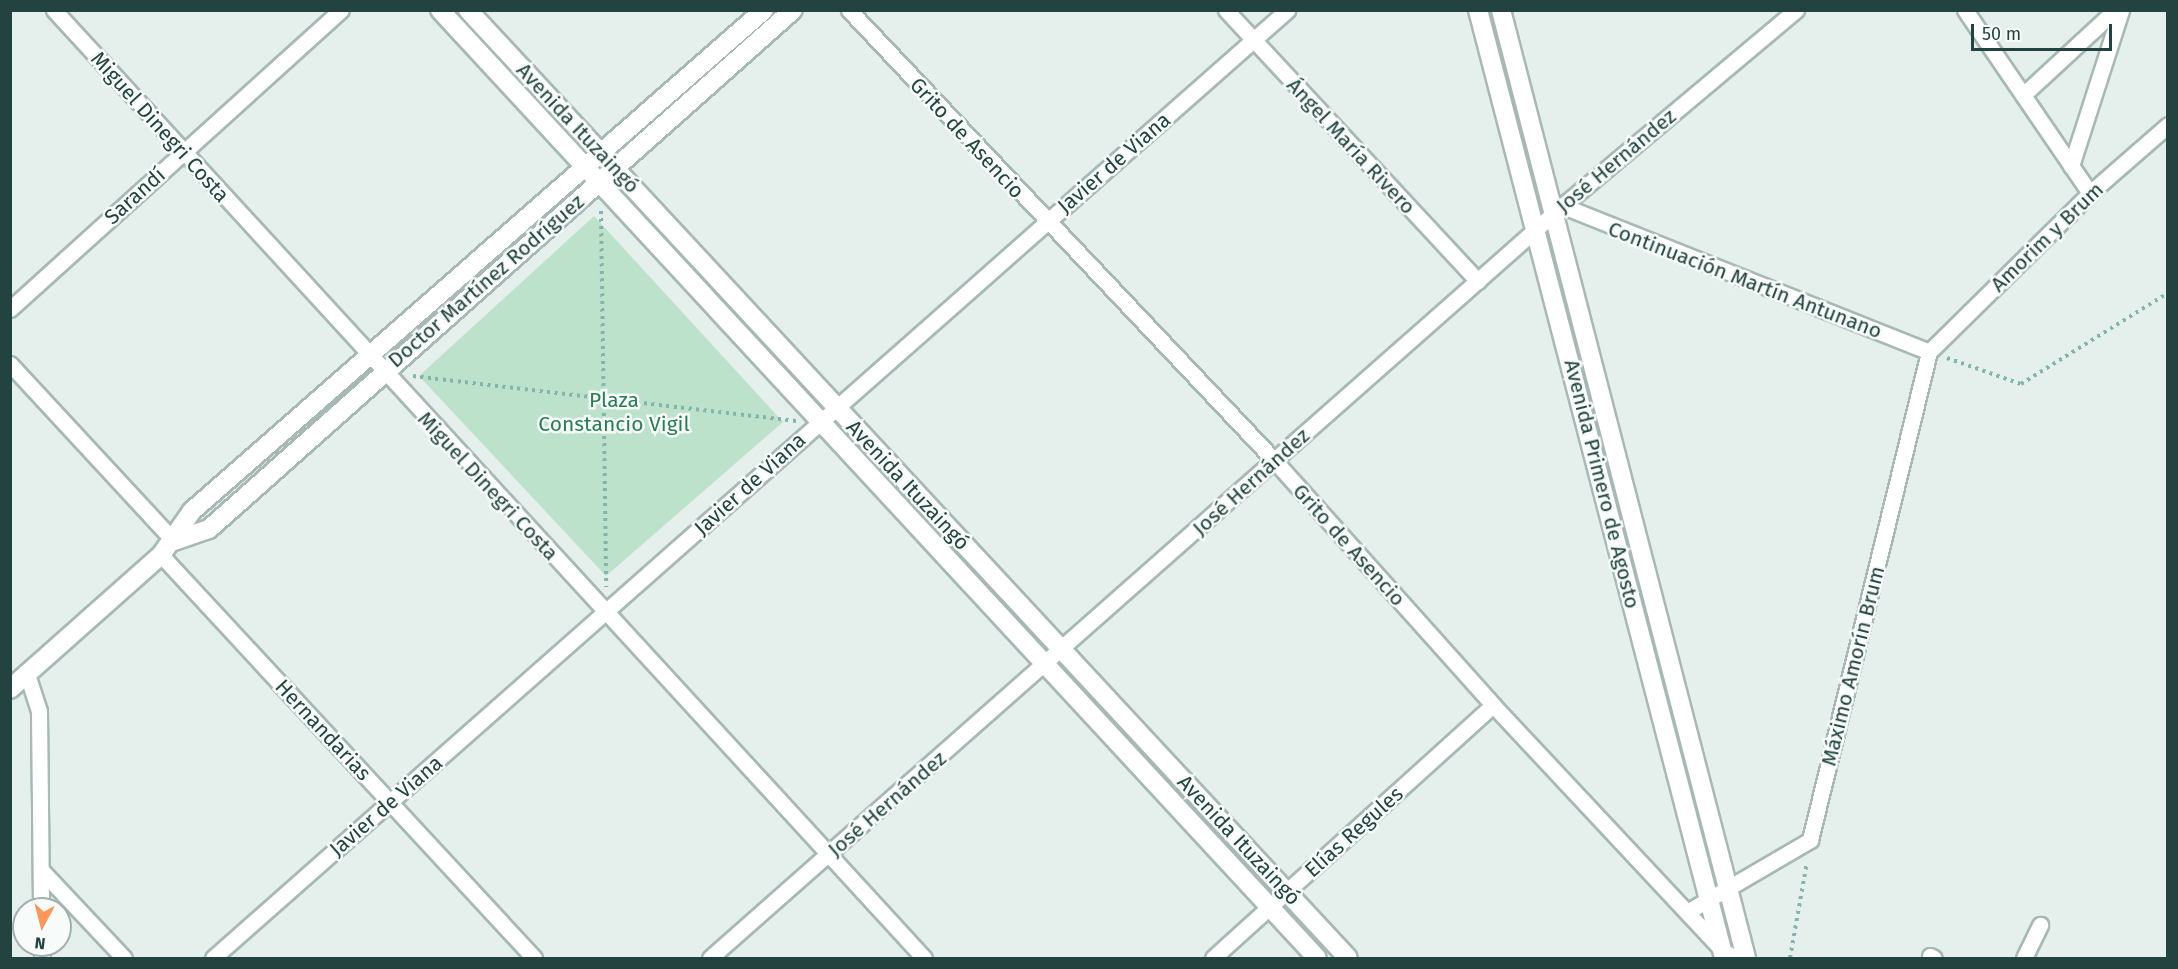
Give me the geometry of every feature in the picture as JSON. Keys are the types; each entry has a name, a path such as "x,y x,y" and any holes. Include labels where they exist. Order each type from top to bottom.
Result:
{"street":[{"name":"Miguel Dinegri Costa","path":"54,10 382,372 924,958"},
{"name":"Sarandí","path":"10,309 341,10"},
{"name":"Avenida Ituzaingó","path":"440,10 601,182 818,423 1317,958"},
{"name":"Avenida Ituzaingó","path":"468,10 1348,958"},
{"name":"Doctor Martínez Rodríguez","path":"174,541 209,528 382,372 601,182 610,161 764,10"},
{"name":"Doctor Martínez Rodríguez","path":"10,689 160,555 174,541 192,511 367,354 588,168 610,161 793,10"},
{"name":"Grito de Asencio","path":"849,10 1046,223 1274,460 1493,705 1728,956"},
{"name":"Ángel María Rivero","path":"1226,10 1478,280"},
{"name":"Javier de Viana","path":"213,958 835,407 1254,42 1287,10"},
{"name":"Avenida Primero de Agosto","path":"1478,10 1537,228 1709,901 1728,956"},
{"name":"Avenida Primero de Agosto","path":"1501,10 1558,210 1746,958"},
{"name":"José Hernández","path":"710,958 1064,650 1274,460 1537,228 1796,10"},
{"path":"1965,10 2090,193"},
{"path":"2023,95 2115,10"},
{"path":"2071,166 2121,10"},
{"name":"Amorim y Brum","path":"1929,352 2090,193 2166,129"},
{"name":"Continuación Martín Antunano","path":"1558,210 1929,352"},
{"name":"Máximo Amorín Brum","path":"1810,840 1929,352"},
{"path":"10,364 174,541"},
{"name":"Hernandarias","path":"160,555 534,958"},
{"path":"27,674 39,711 41,897"},
{"name":"Elías Regules","path":"1213,958 1493,705"},
{"path":"1687,912 1810,840"},
{"path":"41,870 124,958"},
{"path":"2024,958 2040,925"}],"path":[{"path":"601,182 606,612"},
{"path":"1929,352 2021,384 2168,293"},
{"path":"382,372 818,423"},
{"path":"1790,958 1810,840"}],"green space":[{"name":"Plaza Constancio Vigil","path":"594,216 783,422 606,576 419,376"}]}
